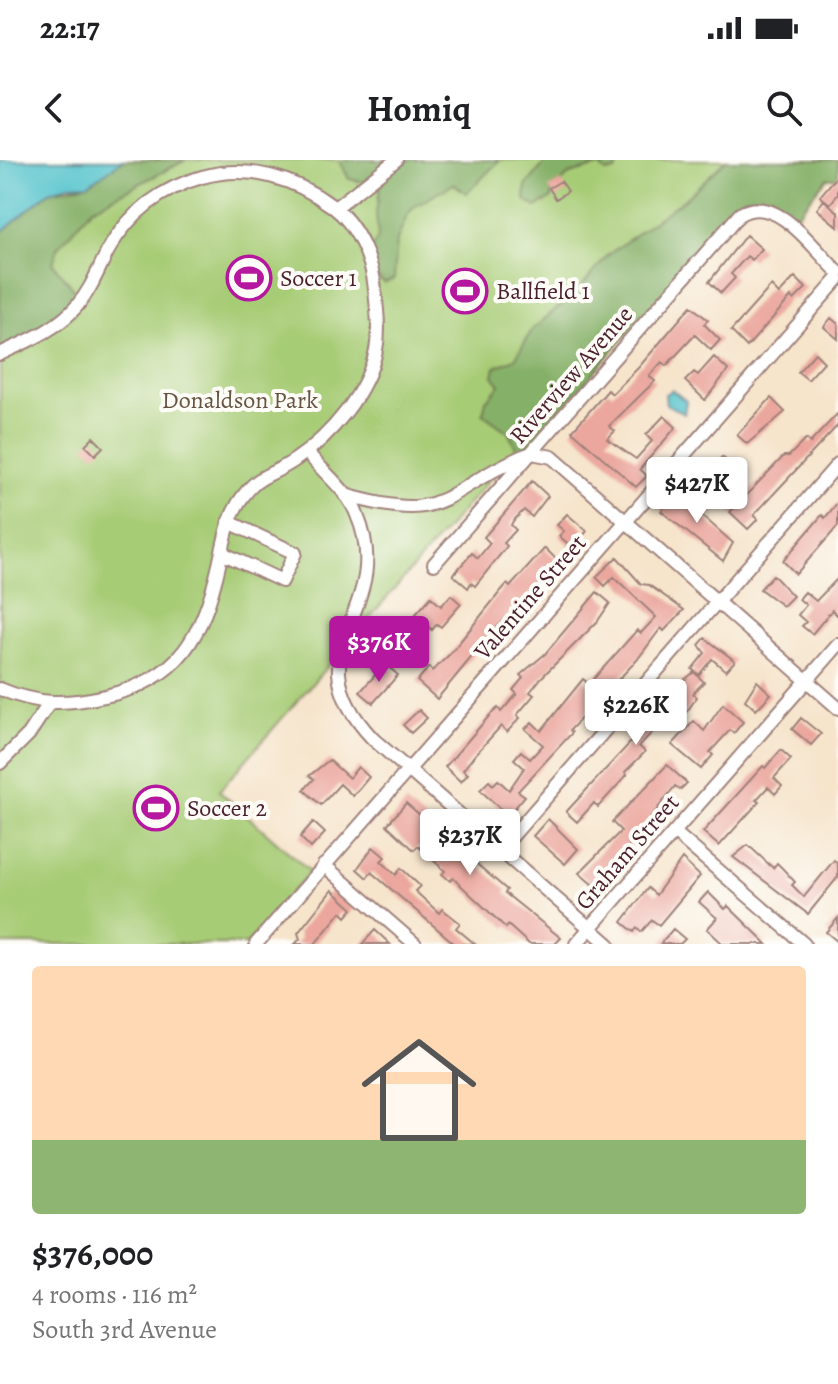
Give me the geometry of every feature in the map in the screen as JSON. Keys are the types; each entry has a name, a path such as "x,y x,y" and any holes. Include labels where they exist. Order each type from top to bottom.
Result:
{"street":[{"path":"335,208 396,160"},
{"path":"0,354 48,331 75,308 94,284 108,252 130,219 152,200 182,184 224,172 271,175 303,188 335,208 357,234 374,274 376,348 367,377 334,425 307,452 253,482 229,522 203,623 172,666 157,678 133,689 72,703 48,705 0,689"},
{"name":"Riverview Avenue","path":"434,564 740,214 764,211 784,219 838,272"},
{"name":"Valentine Street","path":"256,944 838,279"},
{"path":"307,452 345,495 361,524 368,561 364,588 339,658 339,689 358,723 608,944"},
{"path":"345,495 384,506 430,507 510,462 532,453 552,457 838,708"},
{"path":"500,850 838,464"},
{"path":"222,553 282,581 295,553 229,522"},
{"name":"Graham Street","path":"576,944 838,645"},
{"path":"0,763 29,734 48,705"},
{"path":"674,832 804,944"},
{"path":"324,865 415,944"}],"green space":[{"name":"Donaldson Park","path":"123,160 767,160 219,791 310,871 247,944 0,944 0,233"},
{"path":"123,160 186,160 92,208 58,248 53,263 76,295 75,308 0,354 0,233 49,192 88,184"},
{"path":"339,160 500,160 466,193 454,184 414,207 397,240 394,279 384,283 374,274 370,251 378,238 376,212 381,181 376,173 364,182 349,179"},
{"path":"547,160 619,160 616,171 606,172 599,166 570,174 552,191 552,198 536,207 525,200 526,186"},
{"path":"726,160 838,160 838,178 827,178 793,219 762,197 745,197 521,457 508,432 483,414 486,400 500,385 493,376 495,367 515,359 532,330 580,288 608,255 688,196"}],"water":[{"path":"0,160 123,160 88,184 69,185 49,192 0,233"},
{"path":"672,390 686,401 684,414 666,404 665,394"}],"building":[{"path":"838,175 838,194 830,204 820,196"},
{"path":"561,181 568,191 556,199 549,188"},
{"path":"824,200 838,212 838,227 817,209"},
{"path":"746,235 762,249 752,260 747,256 731,274 735,278 721,293 709,282"},
{"path":"795,277 806,288 794,300 791,297 747,347 731,331 771,286 779,294"},
{"path":"691,306 708,320 704,324 720,340 711,350 695,335 666,366 662,362 649,376 655,381 609,426 615,431 607,439 636,459 652,441 646,435 664,416 676,427 640,469 647,476 636,487 572,431 608,390 612,394 639,367"},
{"path":"831,318 838,324 838,339 824,327"},
{"path":"815,353 824,362 808,380 798,372"},
{"path":"714,357 728,370 705,400 685,381 694,372 698,375"},
{"path":"771,398 785,412 747,444 737,435"},
{"path":"838,413 838,425 754,515 758,519 748,529 730,512 784,456 789,456 806,439 810,443"},
{"path":"93,437 103,447 95,455 85,445"},
{"path":"722,457 738,471 715,491 702,480"},
{"path":"532,481 548,496 532,517 524,510 513,521 511,525 516,530 504,543 507,546 475,586 471,583 468,588 453,575 472,553 478,558 490,543 484,537"},
{"path":"678,489 692,501 689,504 733,543 723,561 661,511"},
{"path":"838,502 838,526 796,574 783,561 822,515 825,518"},
{"path":"567,514 587,531 573,548 559,536 564,531 557,525"},
{"path":"545,548 560,563 493,631 437,699 417,681 429,667 432,671 450,654 507,584 510,587"},
{"path":"617,557 641,584 649,585 684,610 664,631 661,628 637,660 570,730 572,733 518,791 525,796 508,816 480,790 489,781 493,785 498,780 509,790 524,768 514,759 521,751 530,759 543,745 525,729 532,722 541,731 583,679 589,684 637,630 641,633 656,617 614,577 605,586 596,577"},
{"path":"773,575 793,596 783,606 760,589"},
{"path":"838,578 838,616 832,610 812,634 802,626 806,622 798,615 806,605 799,599 805,592 816,601"},
{"path":"597,592 610,603 597,622 542,677 530,692 534,695 517,715 520,718 507,732 501,726 474,756 463,770 468,774 461,782 445,767 490,715 498,708 501,712 517,694 513,690 523,678 520,675 545,654"},
{"path":"451,595 461,604 441,627 437,624 432,630 415,615 431,597 441,606"},
{"path":"705,638 735,661 726,671 712,659 699,675 692,669 705,653 699,645"},
{"path":"385,664 398,675 373,703 360,692"},
{"path":"694,672 704,682 693,693 697,697 688,710 682,717 675,712 668,716 639,746 645,752 625,772 627,775 598,807 594,803 577,822 566,812 642,730 638,726 662,701 666,704 676,692 673,689"},
{"path":"757,681 771,694 756,710 745,700"},
{"path":"723,704 743,722 734,733 730,730 710,752 713,755 701,769 672,745 694,721 704,731"},
{"path":"419,710 427,718 411,733 403,725"},
{"path":"801,718 821,734 811,745 792,729"},
{"path":"781,750 791,759 774,778 782,786 775,794 768,787 756,800 759,802 719,846 703,832"},
{"path":"329,760 349,778 358,767 369,777 353,796 340,784 321,805 304,790 314,779 309,776"},
{"path":"667,765 687,783 680,790 675,786 610,871 593,885 579,873 621,831 612,822"},
{"path":"406,803 507,890 505,893 561,938 555,944 529,944 508,925 506,928 453,878 450,881 442,874 445,871 418,846 414,850 387,825"},
{"path":"548,819 578,849 565,864 533,836"},
{"path":"313,822 325,833 311,848 300,837"},
{"path":"748,845 773,868 777,863 804,897 834,860 838,865 838,877 808,914 733,857"},
{"path":"373,847 385,857 381,861 396,875 401,868 420,886 415,891 439,913 442,909 460,923 456,928 475,944 455,944 371,872 367,878 357,869"},
{"path":"682,859 700,876 659,925 652,920 641,932 637,928 634,932 622,922 648,888 656,895"},
{"path":"332,890 353,909 346,917 341,912 315,944 295,944 300,939 298,933"},
{"path":"708,892 725,909 728,906 767,944 723,944 707,929 717,918 699,902"},
{"path":"838,918 838,942 826,932"},
{"path":"673,929 685,939 680,944 660,944"},
{"path":"375,930 390,944 362,944"}],"place":[{"name":"Soccer 1","path":"249,278"},
{"name":"Ballfield 1","path":"465,291"},
{"name":"Soccer 2","path":"156,808"}]}
